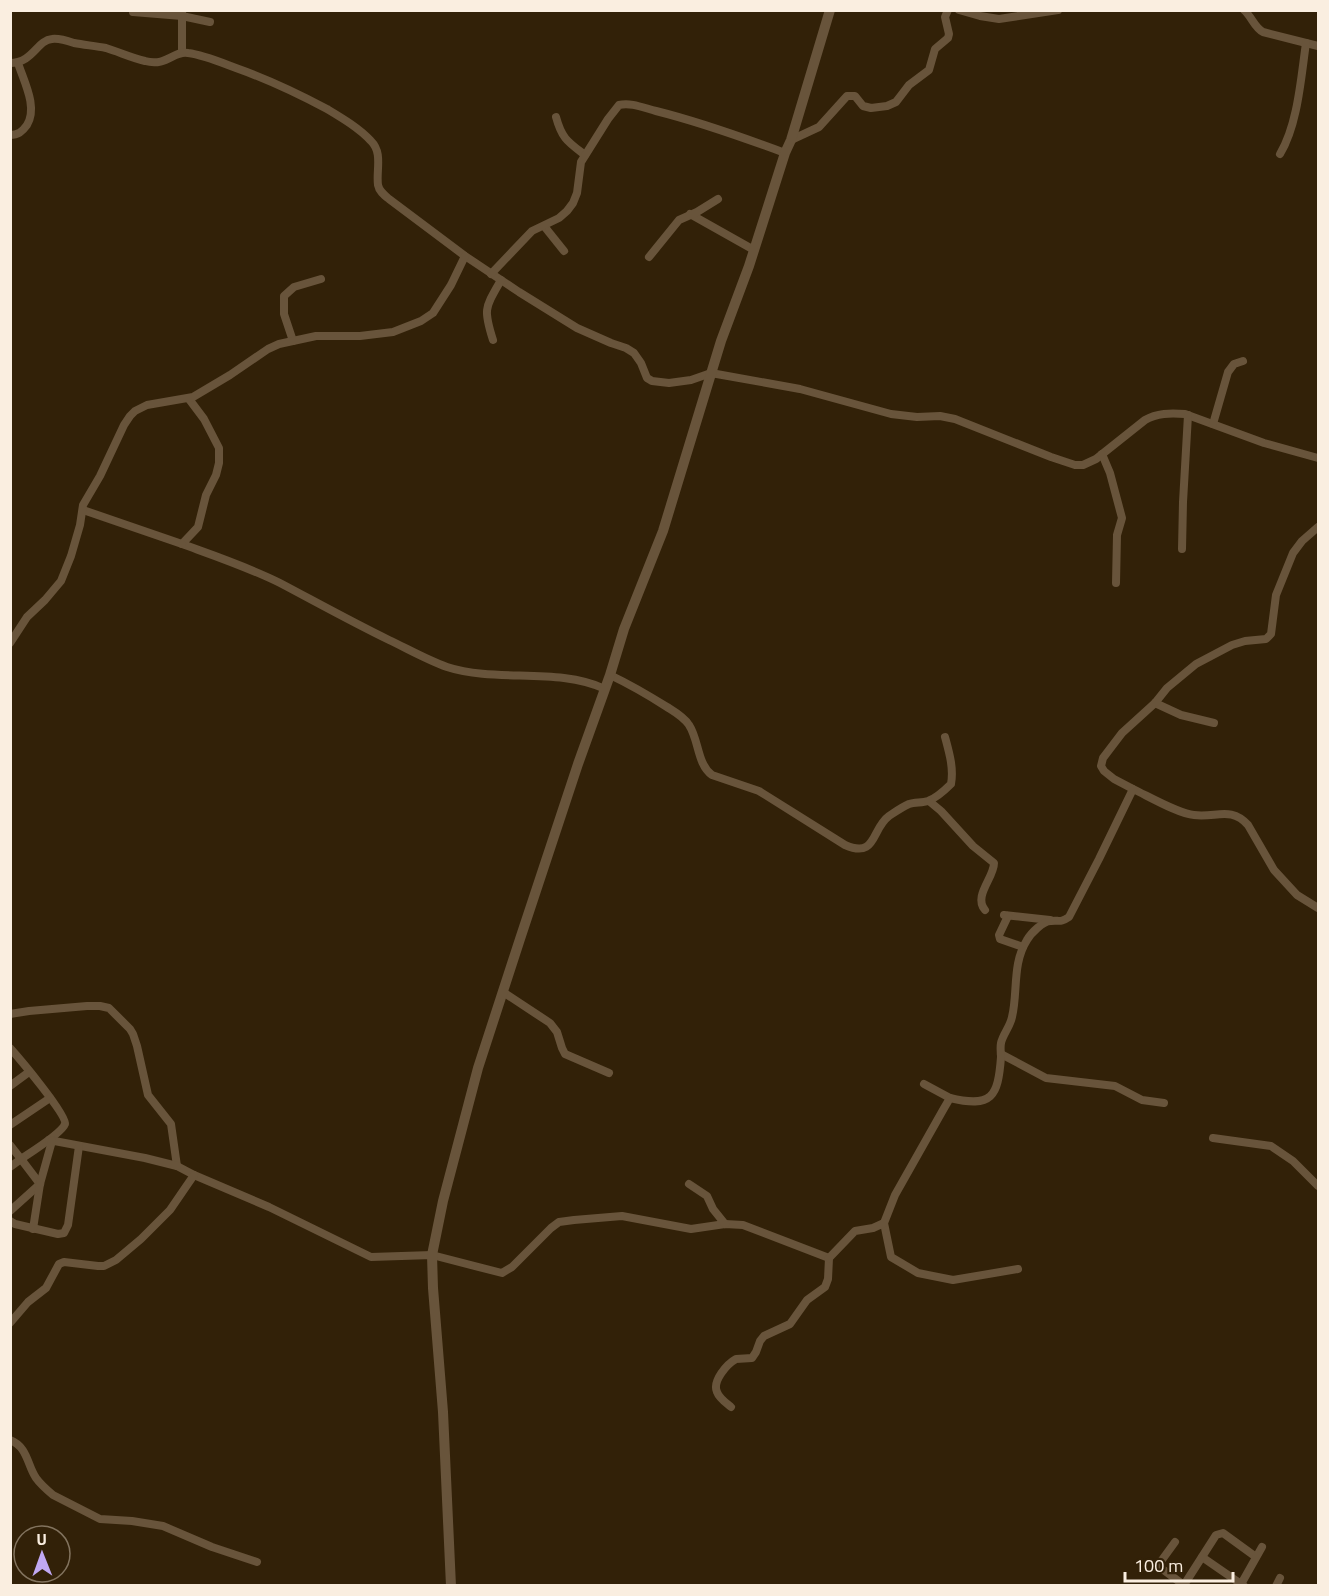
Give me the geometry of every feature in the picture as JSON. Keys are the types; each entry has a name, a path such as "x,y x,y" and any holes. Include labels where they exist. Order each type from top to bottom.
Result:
{"street":[{"path":"451,1586 443,1412 432,1288 432,1255 443,1201 472,1089 502,992 624,629 663,531 711,373 791,140 830,10"},
{"path":"791,140 819,127 847,96 855,96 863,106 871,108 896,102 909,85 929,70 935,49 948,38 945,17 948,10"},
{"path":"960,10 999,19 1058,10"},
{"path":"1244,10 1251,16 1258,30 1318,46"},
{"path":"133,12 182,13 210,22"},
{"path":"182,13 182,52"},
{"path":"10,135 19,134 28,124 31,109 31,102 14,63 31,56 44,42 52,39 107,49 146,62 164,62 182,52 215,60 303,96 362,132 374,143 377,152 378,185 381,192 465,256 501,280 577,328 634,353 647,378 652,381 669,383 690,380 711,373 800,389 891,414 956,419 1075,465 1083,465 1096,459 1144,420 1152,416 1172,413 1188,415 1264,443 1318,458"},
{"path":"1281,154 1288,141 1294,119 1306,43"},
{"path":"492,274 532,231 567,212 579,186 579,167 608,119 620,105 630,104 677,116 785,153"},
{"path":"556,117 561,134 585,155"},
{"path":"649,257 679,220 718,200"},
{"path":"690,214 754,250"},
{"path":"544,226 564,251"},
{"path":"10,643 27,618 61,581 74,546 83,505 100,476 124,425 135,411 147,405 189,399 268,349 293,341 316,336 360,336 393,332 421,321 433,313 451,285 465,256"},
{"path":"293,341 284,314 284,297 294,287 321,279"},
{"path":"492,340 486,306 501,280"},
{"path":"1213,424 1228,372 1234,364 1243,361"},
{"path":"182,544 198,527 206,495 219,463 219,448 204,419 189,399"},
{"path":"1182,549 1188,415"},
{"path":"1102,454 1110,473 1122,518 1117,535 1116,583"},
{"path":"82,510 231,561 445,666 463,671 591,683 604,689"},
{"path":"1318,528 1302,541 1293,553 1276,595 1271,634 1266,639 1232,645 1196,664 1167,688 1155,703 1122,733 1101,762 1104,771 1133,789 1192,815 1229,813 1243,819 1274,870 1298,895 1318,908"},
{"path":"610,675 654,698 687,722 693,732 701,760 712,775 759,791 849,847 861,849 871,844 887,818 907,805 928,801 951,784 951,766 945,736"},
{"path":"1155,703 1181,715 1215,723"},
{"path":"1023,947 1000,939 999,935 1006,916 1062,922 1069,917 1133,789"},
{"path":"928,801 942,811 973,846 994,863 981,901 985,910"},
{"path":"924,1084 947,1104 978,1102 991,1097 997,1083 1001,1043 1012,1017 1023,947 1028,938 1050,921"},
{"path":"502,992 550,1023 557,1032 565,1054 609,1073"},
{"path":"10,1014 87,1006 109,1008 133,1034 148,1095 171,1124 177,1166"},
{"path":"10,1048 50,1098 65,1122 51,1140 10,1167"},
{"path":"1001,1054 1046,1078 1120,1087 1146,1101 1164,1103"},
{"path":"10,1086 30,1072"},
{"path":"10,1125 50,1098"},
{"path":"947,1104 895,1195 884,1223 891,1257 918,1273 953,1281 1018,1269"},
{"path":"1213,1138 1271,1146 1293,1161 1318,1186"},
{"path":"51,1140 177,1166 269,1207 371,1257 432,1255 502,1273 512,1268 550,1228 565,1220 622,1216 692,1229 725,1224 743,1225 828,1258"},
{"path":"33,1229 40,1184 51,1140"},
{"path":"10,1145 40,1184"},
{"path":"10,1221 33,1229 64,1233 67,1229 79,1146"},
{"path":"10,1323 28,1302 46,1288 59,1264 64,1262 104,1266 117,1260 170,1210 194,1175"},
{"path":"10,1211 40,1184"},
{"path":"689,1184 707,1196 713,1209 725,1224"},
{"path":"730,1407 716,1390 723,1371 736,1359 752,1358 764,1336 793,1321 805,1302 826,1285 829,1276 828,1258 855,1231 873,1228 884,1223"},
{"path":"10,1440 21,1446 28,1457 35,1477 47,1490 100,1519 164,1526 212,1547 257,1562"},
{"path":"1175,1542 1158,1564 1185,1585 1216,1535 1221,1533 1256,1557"},
{"path":"1201,1560 1240,1585 1262,1547"}]}
